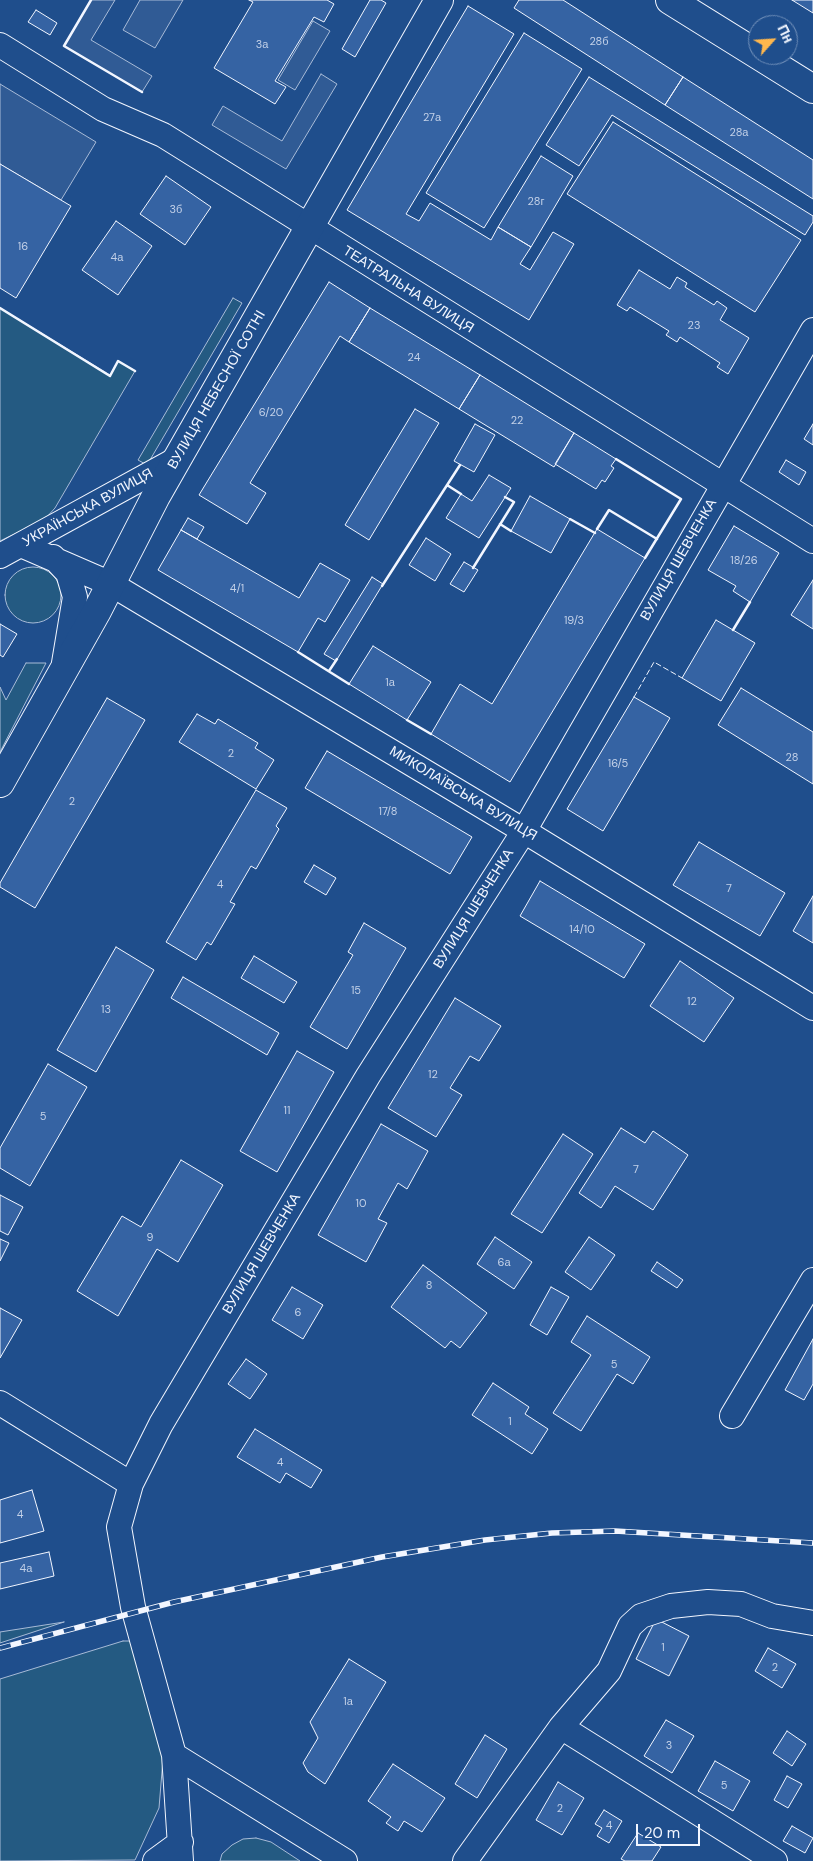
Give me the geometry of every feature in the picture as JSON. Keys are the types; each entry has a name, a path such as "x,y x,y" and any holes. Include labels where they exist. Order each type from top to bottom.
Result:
{"highway":[{"name":"ВУЛИЦЯ НЕБЕСНОЇ СОТНІ","path":"0,784 62,676 176,459 440,0"},
{"path":"670,0 813,89"}],"street":[{"name":"ТЕАТРАЛЬНА ВУЛИЦЯ","path":"0,45 103,109 163,135 813,541"},
{"name":"ВУЛИЦЯ ШЕВЧЕНКА","path":"181,1851 174,1755 133,1607 119,1527 131,1484 161,1424 368,1076 524,831 813,330"},
{"name":"УКРАЇНСЬКА ВУЛИЦЯ","path":"0,556 176,459"},
{"name":"МИКОЛАЇВСЬКА ВУЛИЦЯ","path":"21,545 111,584 524,831 813,1008"},
{"path":"53,558 68,573 75,597 62,676"},
{"path":"732,1416 813,1280"},
{"path":"0,1403 131,1484"},
{"path":"466,1861 561,1728 609,1671 630,1626 641,1616 671,1606 708,1602 741,1604 772,1616 813,1622"},
{"path":"561,1728 775,1861"},
{"path":"174,1755 345,1861"},
{"path":"155,1861 181,1851"}],"shaded area":[{"path":"91,0 115,0 91,40 152,76 142,92 64,46"},
{"path":"140,0 183,0 155,48 123,30"},
{"path":"313,21 330,31 295,90 278,80"},
{"path":"321,74 337,84 286,169 212,125 223,106 282,141"},
{"path":"0,84 96,142 61,200 0,164"},
{"path":"233,298 242,303 147,465 138,460"},
{"path":"0,308 110,375 118,361 135,371 55,508 45,519 0,541"},
{"path":"27,567 39,567 49,571 57,579 61,595 57,611 49,619 39,623 27,623 17,619 9,611 5,601 5,589 9,579 17,571"},
{"path":"26,663 46,663 0,752 0,687 6,700"},
{"path":"64,1622 0,1643 0,1632"},
{"path":"123,1641 134,1641 164,1747 159,1808 135,1860 0,1861 0,1679"},
{"path":"256,1838 271,1842 300,1861 220,1861 222,1854 232,1845 243,1839"}],"building":[{"path":"249,0 327,0 334,4 324,22 314,17 275,81 286,87 275,104 214,68 253,2"},
{"path":"370,0 381,0 386,3 355,57 342,49"},
{"path":"519,0 563,0 683,77 665,105 514,8"},
{"path":"792,0 813,0 813,13"},
{"path":"468,6 514,34 406,214 419,221 430,203 491,240 498,227 531,247 520,264 530,270 553,232 574,244 529,320 347,210"},
{"path":"36,10 57,23 50,35 28,22"},
{"path":"524,33 582,69 484,228 426,193"},
{"path":"589,77 813,216 813,222 805,235 612,115 579,166 546,145"},
{"path":"683,77 813,160 813,199 665,105"},
{"path":"613,122 801,240 755,312 567,194"},
{"path":"541,156 573,176 531,247 498,227"},
{"path":"0,164 71,206 16,298 0,288"},
{"path":"166,176 211,207 185,245 140,214"},
{"path":"116,221 152,246 118,295 82,270"},
{"path":"639,270 670,289 677,277 687,283 685,287 714,305 717,301 727,308 720,320 749,338 728,374 717,367 720,363 680,337 677,342 666,335 669,331 630,307 627,311 617,305"},
{"path":"329,282 370,308 349,342 340,336 250,483 266,493 247,524 199,495"},
{"path":"370,308 480,375 459,409 349,342"},
{"path":"480,375 574,433 554,467 459,409"},
{"path":"415,409 439,423 369,540 345,525"},
{"path":"475,424 495,435 474,472 454,461"},
{"path":"813,424 813,445 804,439"},
{"path":"574,433 616,459 611,466 614,468 605,482 602,480 596,489 555,464"},
{"path":"786,460 806,472 799,485 779,472"},
{"path":"489,475 511,488 479,538 446,518 461,494 472,501"},
{"path":"530,496 570,519 551,553 511,531"},
{"path":"188,518 204,527 197,539 181,530"},
{"path":"734,526 779,553 750,602 733,591 736,586 708,570"},
{"path":"597,529 645,558 510,782 431,734 460,684 492,704"},
{"path":"181,530 299,598 320,563 350,580 325,622 318,618 298,652 158,570"},
{"path":"426,538 451,554 435,581 409,565"},
{"path":"464,562 478,570 464,592 450,584"},
{"path":"372,577 383,584 336,661 324,654"},
{"path":"813,580 813,629 791,615"},
{"path":"716,620 755,643 721,701 682,678"},
{"path":"0,624 17,634 3,657 0,655"},
{"path":"373,646 431,682 407,720 349,684"},
{"path":"741,688 813,732 813,784 718,725"},
{"path":"634,697 670,718 603,831 567,809"},
{"path":"107,698 145,720 35,908 0,887 0,883"},
{"path":"197,714 215,724 218,719 258,743 255,748 274,760 256,789 179,742"},
{"path":"327,751 472,837 450,874 305,788"},
{"path":"256,790 287,808 276,826 279,829 256,869 251,866 230,902 235,904 211,945 207,942 196,960 166,942"},
{"path":"699,842 785,893 760,936 673,885"},
{"path":"314,865 336,878 326,895 304,882"},
{"path":"540,881 645,944 624,978 520,916"},
{"path":"813,896 813,943 793,931"},
{"path":"364,923 406,948 347,1049 310,1027 353,955 348,952"},
{"path":"116,947 154,970 96,1072 57,1050"},
{"path":"254,956 297,982 284,1003 241,978"},
{"path":"680,961 734,998 704,1042 650,1006"},
{"path":"183,977 279,1033 267,1055 171,998"},
{"path":"455,998 501,1026 479,1061 470,1056 450,1088 462,1095 436,1137 388,1108"},
{"path":"297,1051 334,1072 277,1172 240,1151"},
{"path":"48,1064 87,1087 30,1186 0,1168 0,1148"},
{"path":"381,1124 428,1151 407,1189 398,1183 378,1219 387,1223 366,1262 318,1235"},
{"path":"621,1128 645,1143 653,1131 688,1155 653,1210 615,1186 601,1208 579,1193"},
{"path":"563,1134 593,1154 542,1233 511,1214"},
{"path":"181,1160 223,1185 178,1262 157,1249 118,1316 77,1291 122,1216 141,1227"},
{"path":"0,1195 23,1207 8,1235 0,1231"},
{"path":"495,1237 532,1262 514,1289 477,1264"},
{"path":"589,1237 615,1255 591,1290 565,1272"},
{"path":"0,1239 9,1243 0,1261"},
{"path":"657,1262 683,1280 677,1288 651,1271"},
{"path":"423,1265 487,1313 460,1348 451,1341 445,1348 391,1307"},
{"path":"292,1287 323,1305 303,1339 272,1320"},
{"path":"551,1287 569,1297 547,1335 530,1325"},
{"path":"0,1308 22,1320 0,1358"},
{"path":"587,1316 650,1357 633,1384 617,1374 581,1431 553,1413 591,1355 571,1342"},
{"path":"813,1339 813,1384 804,1400 785,1390"},
{"path":"246,1359 267,1374 250,1399 228,1384"},
{"path":"493,1383 529,1407 525,1414 548,1429 532,1454 472,1415"},
{"path":"255,1429 322,1470 311,1488 286,1473 280,1483 237,1457"},
{"path":"32,1490 44,1531 0,1543 0,1500"},
{"path":"49,1552 54,1576 0,1589 0,1563"},
{"path":"656,1619 689,1636 669,1676 636,1659"},
{"path":"768,1648 796,1664 782,1688 755,1671"},
{"path":"349,1659 386,1682 325,1784 308,1772 303,1763 318,1738 310,1722"},
{"path":"666,1720 694,1736 672,1773 644,1756"},
{"path":"787,1731 806,1744 792,1766 773,1753"},
{"path":"485,1735 507,1749 477,1798 455,1784"},
{"path":"715,1761 750,1781 733,1811 698,1791"},
{"path":"393,1764 445,1798 422,1832 404,1821 398,1831 386,1823 391,1817 368,1801"},
{"path":"787,1776 802,1784 788,1808 774,1800"},
{"path":"558,1782 584,1798 562,1835 536,1820"},
{"path":"604,1810 622,1821 609,1843 597,1836 602,1828 595,1824"},
{"path":"792,1826 813,1838 805,1853 783,1841"},
{"path":"638,1833 661,1847 652,1861 625,1861 621,1859"}],"railway":[{"path":"0,1648 174,1602 382,1557 485,1540 552,1533 615,1531 813,1543"}],"fence":[{"path":"634,697 654,662 682,678"}],"wall":[{"path":"91,0 64,46 142,92"},
{"path":"0,308 110,376 118,361 135,371"},
{"path":"616,459 681,499 645,558"},
{"path":"382,586 460,465"},
{"path":"447,485 461,494"},
{"path":"473,568 514,502 505,497"},
{"path":"597,529 609,510 657,539"},
{"path":"570,519 595,533"},
{"path":"500,524 511,531"},
{"path":"733,630 750,602"},
{"path":"298,652 349,684"},
{"path":"329,671 337,659"},
{"path":"407,720 431,734"}]}
